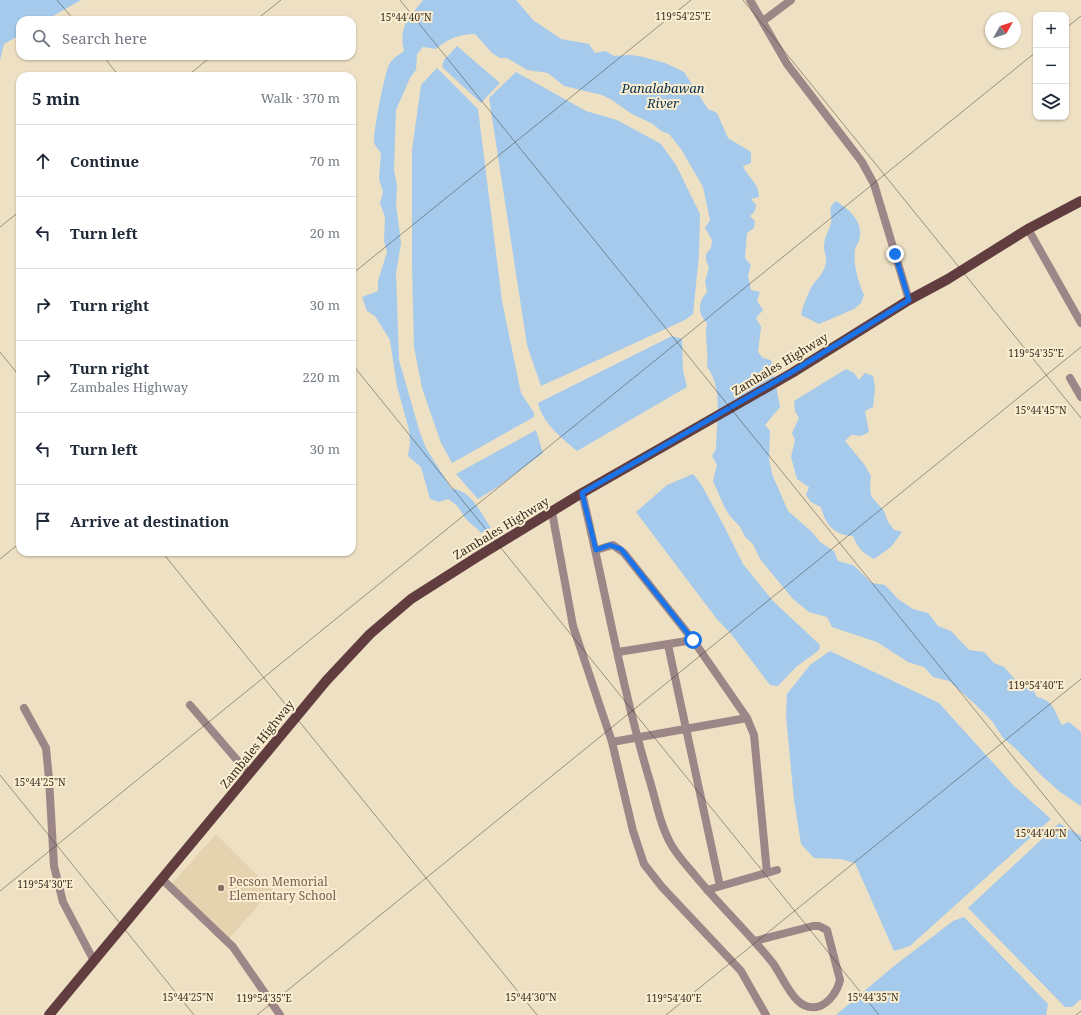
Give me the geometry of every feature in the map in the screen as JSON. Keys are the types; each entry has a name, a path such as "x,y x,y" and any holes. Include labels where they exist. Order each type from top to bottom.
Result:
{"main road":[{"name":"Zambales Highway","path":"49,1015 163,880 326,681 370,634 411,599 582,493 710,421 909,300 948,279 1028,229 1081,201"}],"street":[{"path":"750,0 787,64 862,162 874,184 909,300"},
{"path":"763,21 791,0"},
{"path":"1028,229 1081,323"},
{"path":"1070,378 1081,397"},
{"path":"582,493 637,738 667,835 679,856 706,890 755,941 777,968 797,1002 802,1007 816,1008 828,1001 839,985 840,980 831,941 827,930 820,926 813,926 755,941"},
{"path":"552,512 573,626 612,742 633,831 644,864 662,887 741,971 766,1015"},
{"path":"596,550 610,545 621,549 693,640 747,718 754,735 767,873"},
{"path":"618,652 693,640"},
{"path":"668,645 720,886"},
{"path":"190,705 249,774"},
{"path":"24,708 46,748 54,866 62,898 94,961"},
{"path":"612,742 747,718"},
{"path":"706,890 777,870"},
{"path":"163,880 233,947 280,1015"}],"shaded area":[{"name":"Pecson Memorial Elementary School","path":"216,834 272,890 227,941 170,886"}],"water":[{"path":"0,0 81,0 53,16 16,16 16,37 4,44 0,60"},
{"name":"Panalabawan River","path":"423,0 516,0 533,20 561,39 589,44 595,53 606,51 614,56 631,55 665,63 684,72 708,109 717,113 728,138 751,152 751,163 743,166 755,184 759,192 759,197 751,199 756,205 755,211 750,216 755,221 754,228 747,233 745,258 751,265 748,275 751,290 760,292 757,301 763,310 756,318 761,327 758,352 763,358 771,360 780,407 765,425 770,431 769,459 772,474 788,511 812,532 820,542 834,551 838,561 853,565 872,583 885,585 898,599 913,609 928,613 938,626 951,631 969,650 984,652 994,663 1004,667 1021,686 1033,690 1037,697 1051,704 1062,725 1069,722 1081,732 1081,806 1060,792 1042,776 1015,748 1003,738 992,721 949,681 933,677 924,667 908,662 877,642 832,627 827,617 809,612 793,599 760,559 753,544 745,537 740,527 729,515 713,481 717,465 712,456 716,449 718,406 716,385 707,367 707,323 700,311 700,304 707,292 705,281 709,267 706,261 706,254 711,248 712,240 705,228 710,220 703,187 681,149 669,134 661,131 653,124 632,114 602,95 564,86 548,73 527,70 507,58 500,58 492,53 475,34 454,38 445,42 436,49 423,47 417,54 416,70 410,78 396,110 394,170 397,186 396,204 401,243 396,273 399,360 420,433 426,448 451,488 459,490 475,503 491,528 481,533 467,520 458,507 448,499 439,502 430,499 421,467 408,456 410,444 409,430 397,386 390,340 375,316 367,311 362,297 378,291 378,281 387,252 384,241 385,217 380,203 383,192 379,179 381,153 374,142 375,127 385,77 390,63 404,51 402,35 406,23"},
{"path":"457,46 500,83 481,103 442,67 444,60"},
{"path":"437,68 478,109 502,301 521,393 534,413 534,417 452,463 441,443 422,388 414,347 412,150 421,85"},
{"path":"516,72 586,111 617,120 661,144 676,165 700,214 699,255 693,314 685,320 541,386 527,345 489,98"},
{"path":"836,201 851,213 860,228 859,241 855,249 855,267 864,295 861,303 854,309 819,324 801,315 810,290 825,266 826,260 824,243 831,223 831,206"},
{"path":"672,336 682,339 683,371 687,387 577,451 548,424 540,411 538,403"},
{"path":"846,369 854,373 859,380 865,373 873,376 875,389 873,407 865,411 869,432 861,436 851,435 845,441 864,464 871,476 871,496 884,511 888,522 894,530 902,532 891,547 874,559 866,555 861,550 853,536 846,535 831,528 825,519 821,507 811,502 806,495 809,487 797,479 791,457 795,440 792,433 799,418 795,411 794,401"},
{"path":"536,430 543,453 499,486 478,499 456,474"},
{"path":"693,474 701,484 743,564 773,601 820,645 819,650 796,667 778,686 770,685 732,635 716,618 636,512 667,485"},
{"path":"830,651 939,703 1014,786 1051,819 910,946 894,951 855,863 840,859 814,858 801,844 794,800 786,716 787,694 810,665"},
{"path":"1059,823 1081,836 1081,999 1072,1007 1065,1007 968,908"},
{"path":"964,917 1048,1004 1046,1015 836,1015 894,966 953,921"}],"place":[{"name":"Pecson Memorial Elementary School","path":"221,888"}],"route":[{"path":"693,640 621,549 617,546 610,545 596,550 582,493 710,421 909,300 895,254"}]}
